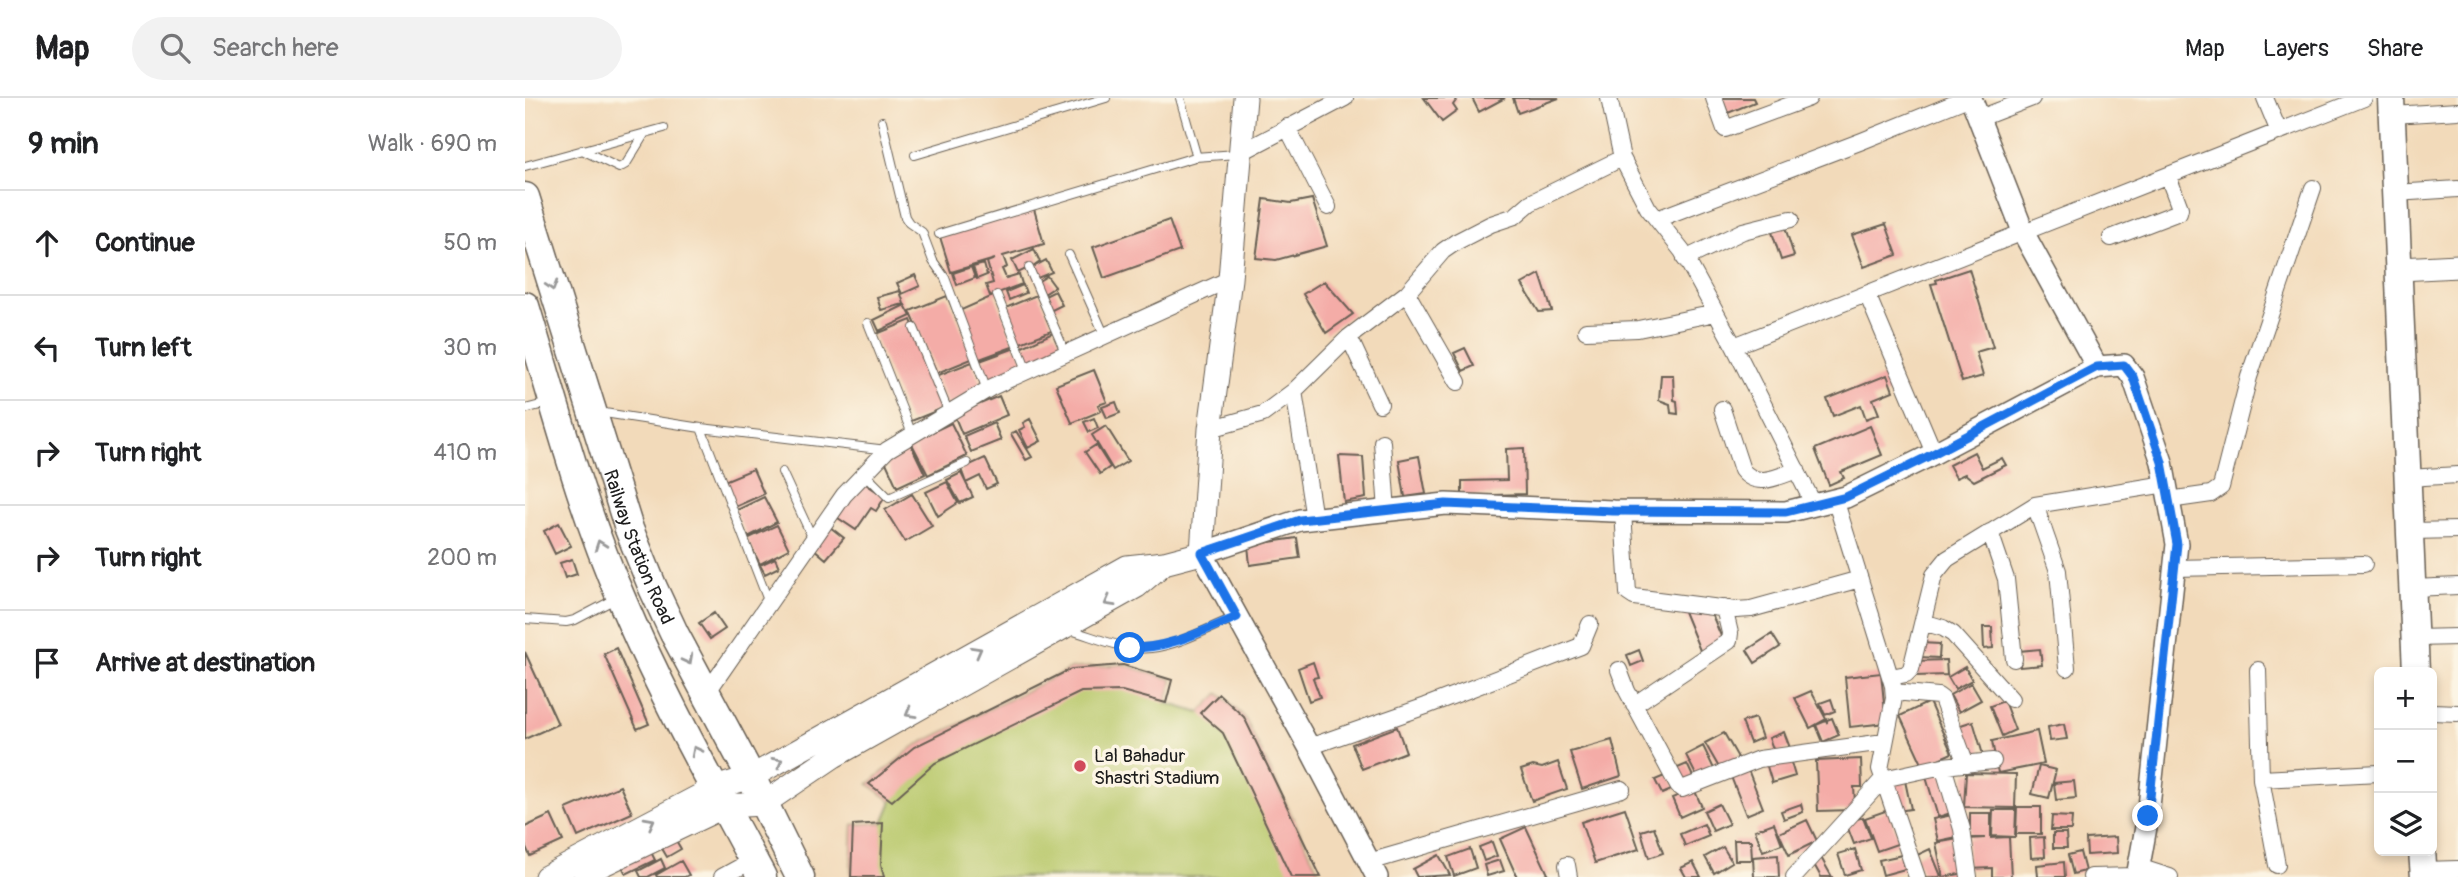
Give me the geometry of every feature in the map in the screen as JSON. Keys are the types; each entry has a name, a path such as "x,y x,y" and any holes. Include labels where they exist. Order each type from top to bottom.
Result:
{"highway":[{"name":"Railway Station Road","path":"525,197 572,406 599,543 643,649 757,869"},
{"name":"Railway Station Road","path":"525,306 629,530 653,588 800,877"}],"main road":[{"path":"546,877 720,797 764,804 932,688 1128,567 1164,563 1202,553 1210,429 1230,279 1245,98"},
{"path":"2392,107 2416,667"},
{"path":"2400,269 2458,266"},
{"path":"577,877 751,777 932,688 1063,628 1137,586 1164,563"}],"street":[{"path":"1240,153 1346,98"},
{"path":"1609,98 1622,158 1648,208 1685,259 1716,313 1814,505"},
{"path":"1714,98 1725,129 1809,98"},
{"path":"1657,219 1862,141 1973,105 2032,98"},
{"path":"2265,98 2279,132"},
{"path":"1734,346 2364,98"},
{"path":"1973,105 2024,234 2097,367"},
{"path":"2392,107 2458,111"},
{"path":"1287,127 1328,207"},
{"path":"1210,429 1263,414 1294,391 1349,337 1407,293 1443,251 1456,242 1491,224 1515,216 1530,203 1622,158"},
{"path":"2111,238 2179,212 2180,208 2168,176"},
{"path":"1892,684 1912,669 1934,575 1939,567 1947,559 2035,505 2167,492 2211,494 2221,487 2249,377 2313,188"},
{"path":"2395,193 2458,190"},
{"path":"1685,259 1744,232 1791,219"},
{"path":"706,694 844,495 863,472 887,450 949,411 1027,370 1230,279"},
{"path":"1407,293 1458,382"},
{"path":"1867,294 1934,453"},
{"path":"1586,331 1638,329 1716,313"},
{"path":"1349,337 1380,404"},
{"path":"1622,789 1373,870 1202,553 1300,520 1446,504 1623,511 1786,512 1846,497 2097,367 2124,365 2133,377 2162,462 2177,544 2148,816 2138,873"},
{"path":"1294,391 1314,519"},
{"path":"1722,409 1742,470 1748,477 1767,480 1797,470"},
{"path":"1382,442 1387,511"},
{"path":"2408,478 2458,475"},
{"path":"1835,499 1892,684 1881,760 1883,779 1917,877"},
{"path":"2035,505 2059,571 2067,668"},
{"path":"1623,511 1630,596 1751,609 1860,579"},
{"path":"2410,531 2458,530"},
{"path":"1990,532 2005,579 2014,659"},
{"path":"2174,568 2364,564"},
{"path":"2413,588 2458,586"},
{"path":"1634,705 1729,641 1730,633 1724,608"},
{"path":"1923,622 1953,634 2011,699"},
{"path":"1309,747 1426,706 1581,646 1590,624"},
{"path":"2415,638 2458,637"},
{"path":"1619,670 1634,705 1682,789 1759,759 1884,742"},
{"path":"2258,670 2260,779 2277,864"},
{"path":"1892,684 1942,699 1966,764"},
{"path":"2437,712 2458,713"},
{"path":"1794,877 1883,779 1943,766 1993,761"},
{"path":"1943,766 1962,829 1969,877"},
{"path":"2260,779 2374,773"},
{"path":"2423,866 2458,869"},
{"path":"722,877 757,869"},
{"path":"2091,877 2138,873 2171,877"}],"lane":[{"path":"915,155 1106,98"},
{"path":"1180,98 1195,157"},
{"path":"882,121 905,217 922,232 933,261 945,278 987,390"},
{"path":"525,166 664,128"},
{"path":"582,150 619,168 626,164 645,133"},
{"path":"939,234 1195,157 1240,153"},
{"path":"1069,255 1104,334"},
{"path":"1029,268 1065,352"},
{"path":"997,295 1027,370"},
{"path":"868,323 912,434"},
{"path":"914,328 949,411"},
{"path":"525,409 572,406 701,428 887,450"},
{"path":"701,428 769,603"},
{"path":"863,472 889,498 967,463"},
{"path":"782,472 813,539"},
{"path":"525,618 566,622 620,597"},
{"path":"1063,628 1130,648 1150,648 1237,617"}],"green space":[{"name":"Lal Bahadur Shastri Stadium","path":"1123,665 1172,680 1166,703 1200,713 1219,694 1244,717 1321,877 851,877 853,825 883,823 892,801 869,784 914,747 1071,669"}],"building":[{"path":"1424,98 1458,98 1453,105 1457,111 1442,122"},
{"path":"1472,98 1505,98 1479,112"},
{"path":"1513,98 1559,98 1518,113"},
{"path":"1722,98 1753,98 1755,102 1728,113"},
{"path":"1264,199 1291,203 1312,199 1327,246 1276,260 1256,258"},
{"path":"1034,209 1044,244 1003,256 1007,267 1002,269 1006,278 1019,274 1022,284 990,296 986,285 993,283 987,262 995,259 951,272 940,237"},
{"path":"1169,220 1180,251 1104,278 1093,247"},
{"path":"1886,224 1897,255 1864,267 1852,235"},
{"path":"1785,227 1794,256 1781,260 1772,232"},
{"path":"1034,249 1040,262 1033,267 1046,260 1052,272 1035,279 1030,267 1018,273 1012,260"},
{"path":"984,264 987,275 977,279 973,267"},
{"path":"971,267 975,278 957,285 953,273"},
{"path":"1969,269 1993,347 1976,352 1983,376 1962,382 1931,284"},
{"path":"1540,274 1552,311 1539,312 1522,284"},
{"path":"915,275 920,286 902,294 897,283"},
{"path":"1047,276 1055,287 1044,294 1037,282"},
{"path":"1324,281 1353,314 1326,333 1303,294"},
{"path":"1023,285 1026,293 1009,300 1006,292"},
{"path":"900,291 904,304 881,310 877,297"},
{"path":"1055,291 1062,305 1050,311 1043,297"},
{"path":"1039,294 1054,330 1018,344 1003,309"},
{"path":"995,295 1015,346 977,360 959,311"},
{"path":"947,296 974,358 937,373 910,311"},
{"path":"905,305 911,316 879,331 874,320"},
{"path":"911,320 946,407 909,422 874,335"},
{"path":"1055,332 1063,347 1027,364 1020,348"},
{"path":"1018,347 1026,370 986,385 977,362"},
{"path":"1465,348 1474,366 1463,371 1454,353"},
{"path":"972,362 983,389 948,405 936,376"},
{"path":"1094,370 1107,402 1098,405 1101,411 1072,423 1056,385"},
{"path":"1661,375 1673,375 1674,400 1677,401 1678,414 1671,413 1670,404 1659,400"},
{"path":"1887,375 1893,391 1873,399 1879,414 1866,419 1861,405 1833,416 1827,399"},
{"path":"999,396 1007,415 962,434 954,415"},
{"path":"1116,402 1120,413 1107,418 1102,407"},
{"path":"1094,418 1098,428 1089,432 1084,422"},
{"path":"1030,419 1041,441 1028,448 1019,430 1025,427 1023,423"},
{"path":"951,423 967,456 928,475 911,442"},
{"path":"994,423 1001,440 971,452 964,436"},
{"path":"1106,426 1128,461 1113,470 1092,435"},
{"path":"1870,426 1882,455 1841,472 1844,478 1829,485 1815,449"},
{"path":"1016,431 1032,457 1026,460 1011,434"},
{"path":"910,443 925,474 897,487 883,456"},
{"path":"1096,445 1110,467 1100,474 1085,452"},
{"path":"1524,448 1525,494 1462,496 1462,481 1507,480 1506,449"},
{"path":"1974,452 1982,468 2002,458 2006,465 1974,481 1965,474 1956,478 1949,465"},
{"path":"1339,456 1363,457 1366,498 1344,502"},
{"path":"1419,456 1426,494 1405,497 1399,460"},
{"path":"985,458 997,484 986,489 980,476 966,483 961,469"},
{"path":"753,469 764,494 735,507 724,481"},
{"path":"961,473 973,497 960,503 947,480"},
{"path":"861,481 885,497 876,511 871,508 856,530 835,516"},
{"path":"947,482 958,503 938,516 926,492"},
{"path":"912,494 932,526 905,542 885,510"},
{"path":"764,497 777,522 748,537 735,511"},
{"path":"559,523 571,546 555,554 544,531"},
{"path":"777,525 789,549 760,564 747,539"},
{"path":"830,527 844,538 826,559 813,548"},
{"path":"1297,538 1300,558 1250,565 1248,545"},
{"path":"775,558 779,567 765,574 760,565"},
{"path":"572,559 577,574 565,578 560,563"},
{"path":"1683,609 1710,610 1724,643 1701,653"},
{"path":"714,613 725,629 710,639 699,623"},
{"path":"1983,627 1992,627 1993,648 1984,649"},
{"path":"1772,634 1780,647 1755,663 1747,650"},
{"path":"1920,643 1940,644 1939,658 1919,657"},
{"path":"616,648 649,724 637,729 604,654"},
{"path":"2040,649 2042,665 2020,667 2019,651"},
{"path":"1639,650 1643,661 1631,666 1627,655"},
{"path":"525,652 558,724 525,739"},
{"path":"1946,660 1947,675 1915,676 1914,661"},
{"path":"1313,662 1318,677 1313,678 1320,697 1309,701 1298,668"},
{"path":"1123,665 1172,680 1166,703 1122,691 1081,692 935,763 892,801 869,784 914,747 1071,669"},
{"path":"1965,667 1972,680 1955,689 1948,677"},
{"path":"1881,673 1886,723 1850,727 1845,677"},
{"path":"1971,683 1981,700 1959,712 1950,695"},
{"path":"1811,691 1826,719 1810,728 1795,698"},
{"path":"1219,694 1244,717 1321,877 1291,877 1223,733 1200,713"},
{"path":"1831,699 1835,711 1825,715 1820,703"},
{"path":"2004,701 2015,730 2002,736 1990,706"},
{"path":"1929,702 1952,753 1923,766 1900,716"},
{"path":"1755,718 1762,738 1750,743 1742,722"},
{"path":"1832,718 1839,735 1823,742 1816,725 1826,721 1827,723 1827,720"},
{"path":"1973,721 1984,758 1969,763 1958,726"},
{"path":"2064,724 2067,739 2050,741 2048,727"},
{"path":"1397,727 1406,752 1362,769 1352,744"},
{"path":"2037,731 2044,764 1998,773 1992,741"},
{"path":"1784,732 1790,748 1775,754 1769,738"},
{"path":"1724,733 1740,761 1721,771 1705,743"},
{"path":"1612,740 1621,776 1582,789 1570,752"},
{"path":"1703,746 1716,773 1699,781 1686,755"},
{"path":"1789,756 1795,776 1772,783 1766,763"},
{"path":"1861,759 1862,787 1854,787 1855,803 1852,810 1818,811 1816,761"},
{"path":"1558,762 1567,789 1532,801 1521,770 1533,766 1542,768"},
{"path":"1687,764 1695,781 1680,787 1673,770"},
{"path":"2039,766 2056,770 2049,798 2032,794"},
{"path":"1747,767 1763,808 1746,815 1730,774"},
{"path":"1942,772 1954,812 1938,817 1926,777"},
{"path":"1966,773 2016,774 2015,808 1964,807"},
{"path":"1669,774 1676,788 1662,794 1655,780"},
{"path":"1904,776 1911,809 1897,811 1891,778"},
{"path":"2074,781 2076,798 2056,800 2054,783"},
{"path":"620,786 632,813 578,837 566,809"},
{"path":"1694,789 1702,807 1680,817 1672,798"},
{"path":"1719,804 1729,824 1713,831 1704,811"},
{"path":"1801,804 1803,812 1784,819 1781,811"},
{"path":"2017,807 2041,807 2041,834 2016,834"},
{"path":"1625,808 1639,849 1595,863 1581,822"},
{"path":"1888,810 1900,843 1877,851 1865,818"},
{"path":"1993,810 2016,810 2015,837 1992,836"},
{"path":"1970,813 1991,813 1991,838 2009,837 2011,877 1992,877 1992,868 1968,869 1967,839 1985,838 1970,838"},
{"path":"551,815 563,841 530,856 525,845 525,827"},
{"path":"1952,815 1957,837 1938,841 1933,819"},
{"path":"2052,816 2072,817 2071,830 2051,830"},
{"path":"1863,817 1871,838 1854,844 1846,823"},
{"path":"1807,820 1817,841 1789,855 1779,833"},
{"path":"883,823 881,864 884,877 851,877 853,825"},
{"path":"1774,823 1782,844 1763,851 1755,830"},
{"path":"1704,824 1709,836 1685,846 1680,834"},
{"path":"1526,827 1548,874 1542,877 1517,877 1500,839"},
{"path":"1654,827 1663,853 1649,858 1641,831"},
{"path":"2053,833 2066,833 2067,848 2053,848"},
{"path":"674,837 681,849 667,857 660,845"},
{"path":"2044,837 2045,857 2031,858 2030,838"},
{"path":"2116,837 2117,853 2087,855 2086,839"},
{"path":"1958,839 1965,873 1943,877 1936,843"},
{"path":"1734,840 1751,840 1752,860 1735,860"},
{"path":"1492,842 1497,856 1484,861 1479,847"},
{"path":"1723,847 1732,862 1714,873 1705,857"},
{"path":"649,848 655,860 626,874 620,862"},
{"path":"1470,849 1476,868 1454,876 1448,857"},
{"path":"1855,849 1861,870 1845,875 1838,854"},
{"path":"1930,849 1941,876 1939,877 1924,877 1915,856"},
{"path":"2080,852 2085,871 2073,874 2068,855"},
{"path":"1819,854 1832,877 1821,877 1811,859"},
{"path":"1439,855 1450,875 1417,877 1413,869"},
{"path":"1778,855 1779,877 1754,877 1753,857"},
{"path":"1902,855 1905,869 1883,875 1879,860"},
{"path":"661,859 665,868 648,877 641,877 638,871"},
{"path":"1500,860 1504,871 1487,876 1484,865"},
{"path":"681,861 689,875 657,877 656,875"},
{"path":"1693,862 1701,877 1686,877 1681,868"},
{"path":"2064,862 2065,877 2038,877 2037,865"}],"place":[{"name":"Lal Bahadur Shastri Stadium","path":"1080,766"}],"route":[{"path":"1130,648 1150,648 1167,644 1237,617 1202,553 1300,520 1446,504 1613,511 1786,512 1846,497 2097,367 2124,365 2133,377 2162,462 2177,544 2148,816"}]}
